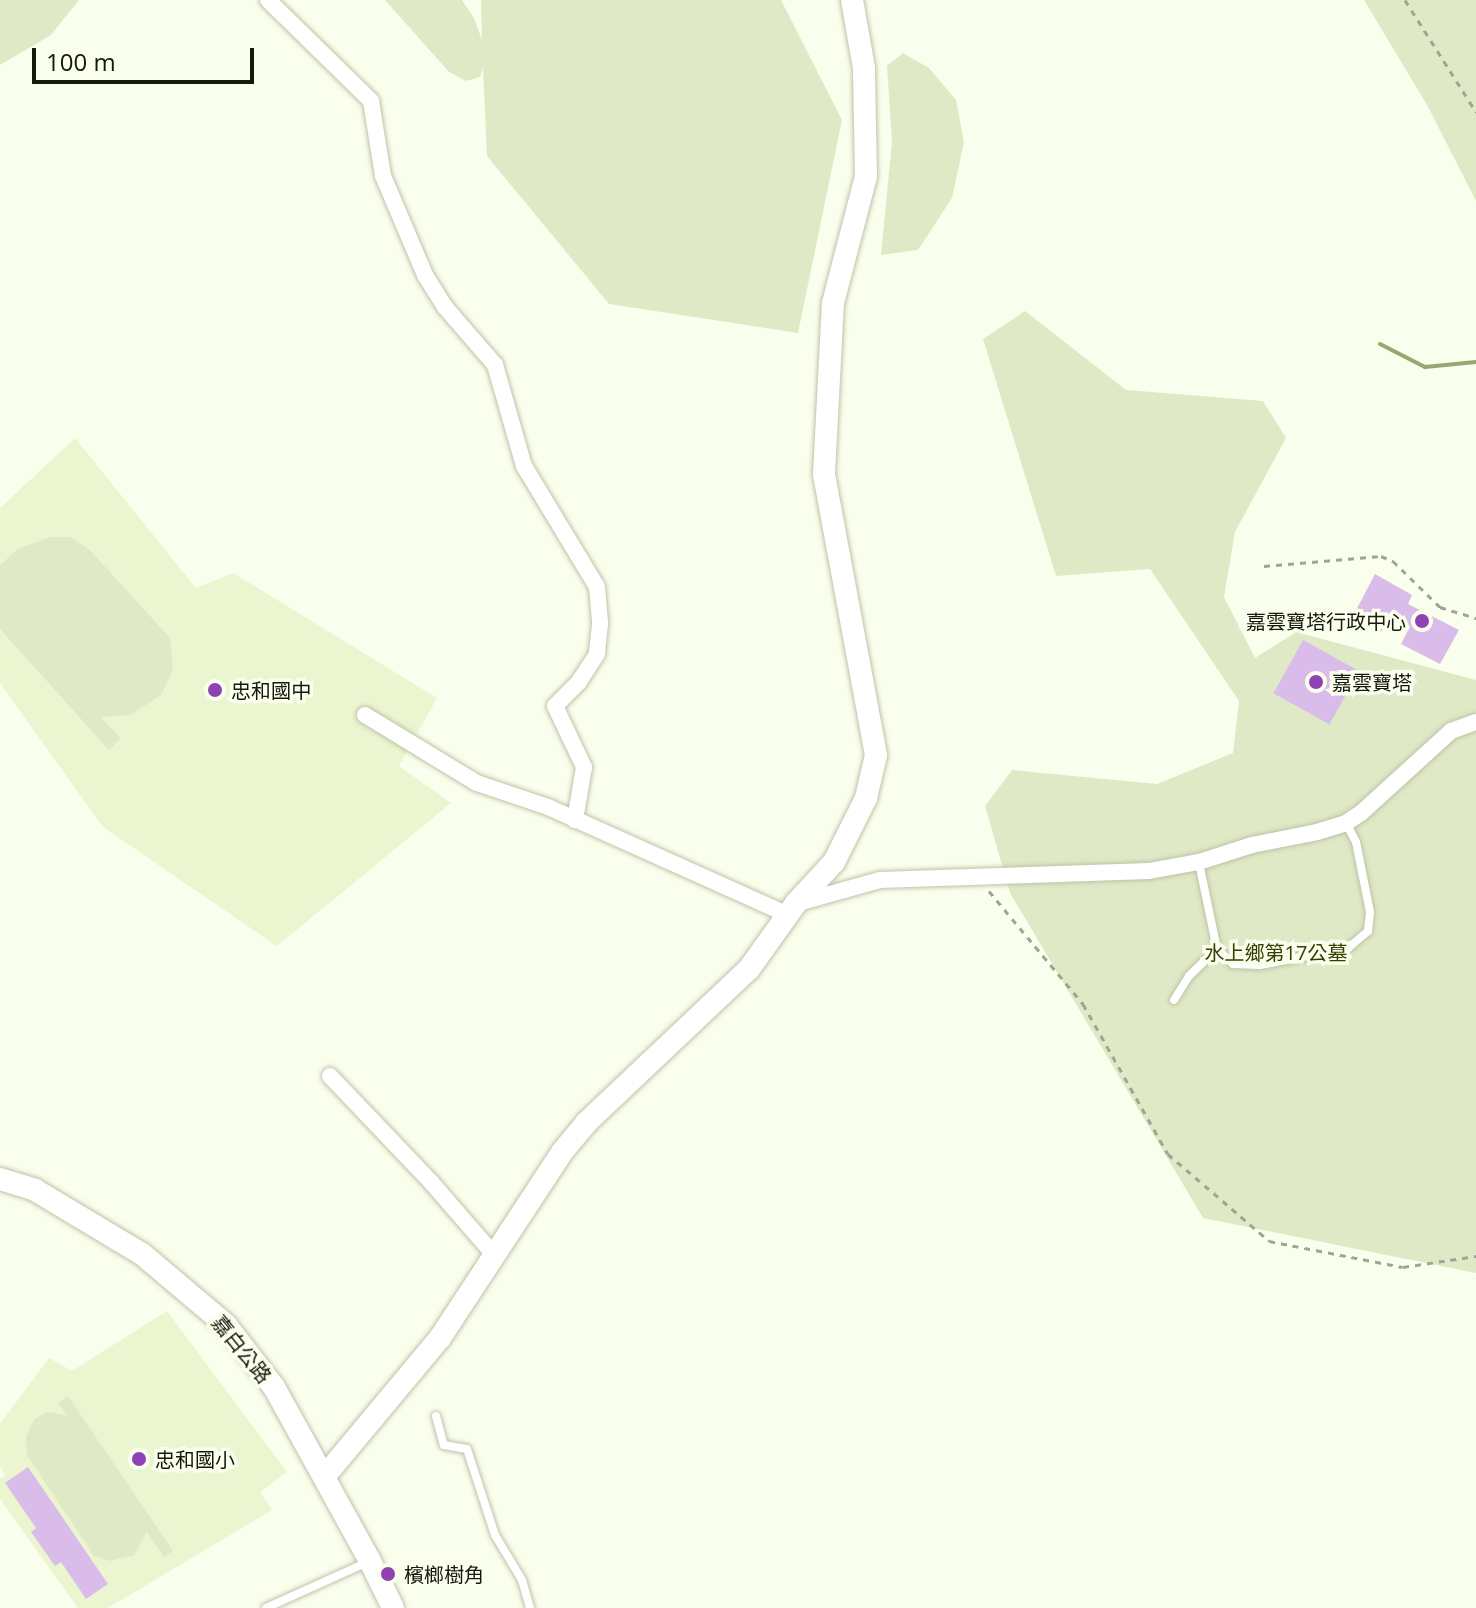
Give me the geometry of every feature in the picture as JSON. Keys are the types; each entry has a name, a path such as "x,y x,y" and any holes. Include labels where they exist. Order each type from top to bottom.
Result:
{"street":[{"path":"268,0 371,101 383,176 425,275 445,307 495,365 524,466 597,587 600,624 597,654 579,682 555,706 584,767 575,820"},
{"path":"324,1477 440,1338 562,1152 586,1123 749,969 792,909 834,862 866,798 876,755 824,474 833,303 866,176 864,68 852,0"},
{"path":"365,715 477,783 792,909 880,880 1149,871 1199,862 1252,845 1346,823 1451,731 1476,722"},
{"path":"330,1076 431,1182 495,1256"},
{"name":"嘉白公路","path":"0,1179 35,1190 142,1254 191,1292 226,1325 274,1387 393,1608"}],"lane":[{"path":"1199,862 1217,949 1233,964 1260,965 1348,948 1368,931 1370,912 1356,842 1346,823"},
{"path":"1174,1000 1189,976 1217,949"},
{"path":"436,1416 444,1445 467,1449 495,1535 522,1580 530,1608"},
{"path":"266,1608 370,1561"}],"path":[{"path":"1405,0 1476,112"},
{"path":"1264,566 1381,556 1393,561 1440,607 1476,618"},
{"path":"979,878 1083,1004 1168,1154 1269,1241 1403,1267 1476,1256"}],"shaded area":[{"name":"忠和國中","path":"75,438 196,588 233,573 437,698 399,766 451,803 277,946 103,827 0,683 0,508"},
{"name":"忠和國小","path":"167,1311 287,1472 260,1492 272,1510 108,1608 78,1608 0,1499 0,1479 5,1475 0,1466 0,1424 49,1358 72,1371"}],"green space":[{"path":"0,0 79,0 51,35 0,65"},
{"path":"385,0 462,0 474,18 482,40 481,0 781,0 842,120 798,333 609,304 487,156 483,68 480,77 466,81 449,72"},
{"path":"1364,0 1476,0 1476,201 1427,105"},
{"path":"903,53 929,68 956,100 964,142 952,198 918,250 881,255 892,141 887,66"},
{"name":"水上鄉第17公墓","path":"1025,311 1126,390 1263,401 1286,438 1235,532 1224,597 1255,658 1296,632 1476,680 1476,1273 1203,1218 1010,893 985,806 1012,770 1157,784 1233,753 1239,701 1150,569 1056,576 983,339"},
{"path":"50,537 70,537 89,549 170,638 173,670 161,695 130,715 100,717 121,738 109,750 0,629 0,565 18,549"},
{"path":"68,1396 173,1551 164,1557 147,1532 134,1555 110,1561 94,1556 27,1455 26,1437 34,1420 46,1412 67,1415 58,1403"}],"building":[{"name":"嘉雲寶塔行政中心","path":"1375,574 1412,595 1408,604 1459,630 1440,664 1401,644 1410,626 1389,615 1381,632 1353,616"},
{"name":"嘉雲寶塔","path":"1303,640 1359,671 1329,724 1273,693"},
{"path":"28,1467 108,1584 86,1599 61,1562 55,1566 31,1532 36,1528 5,1483"}],"waterway":[{"path":"1380,344 1425,367 1476,362"}],"place":[{"name":"嘉雲寶塔行政中心","path":"1422,621"},
{"name":"嘉雲寶塔","path":"1316,682"},
{"name":"忠和國中","path":"215,690"},
{"name":"忠和國小","path":"139,1459"},
{"name":"檳榔樹角","path":"388,1574"}]}
